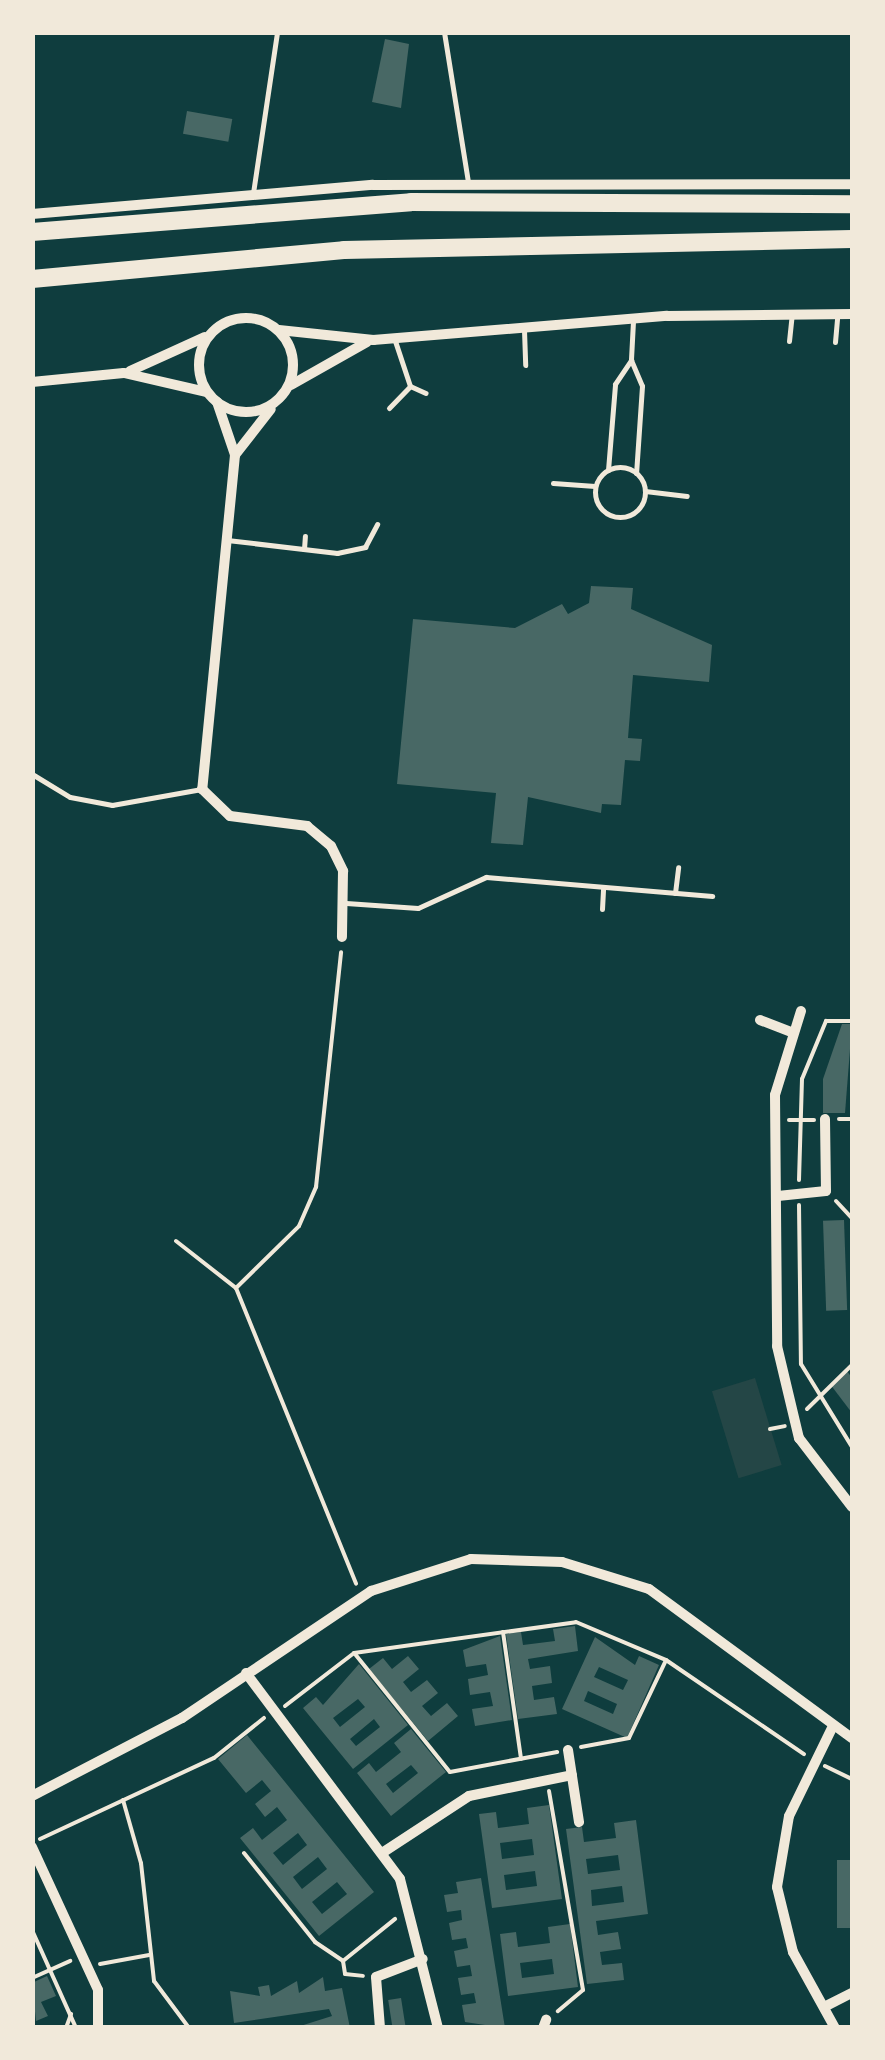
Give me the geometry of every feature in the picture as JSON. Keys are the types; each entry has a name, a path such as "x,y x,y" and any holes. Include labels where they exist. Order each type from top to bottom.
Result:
{"highway":[{"path":"32,232 411,202 852,204"},
{"path":"32,279 344,250 852,239"}],"street":[{"path":"32,214 252,193 468,182 852,184"},
{"path":"124,373 237,318 279,330 373,340 634,318 852,314"},
{"path":"279,330 294,357 288,388"},
{"path":"211,332 198,368 207,393 216,402 241,412 278,400"},
{"path":"235,455 288,388 373,340"},
{"path":"32,382 124,373 207,393"},
{"path":"216,402 235,455 202,789 230,816 307,826 331,846 346,904 342,937"},
{"path":"802,1010 776,1081 786,1396 804,1448 852,1507"},
{"path":"760,1020 791,1032"},
{"path":"778,1196 826,1191 825,1119"},
{"path":"32,1796 182,1718 361,1596 444,1563 583,1565 686,1610 832,1728 852,1738"},
{"path":"246,1673 382,1853 410,1906 438,2028"},
{"path":"832,1728 789,1816 777,1887 793,1952 835,2028"},
{"path":"568,1750 579,1822"},
{"path":"382,1853 462,1799 572,1776"},
{"path":"32,1844 86,1961 98,2028"},
{"path":"380,2028 376,1977 423,1959"},
{"path":"826,2006 852,1993"}],"lane":[{"path":"252,193 276,32"},
{"path":"444,32 468,182"},
{"path":"790,341 792,314"},
{"path":"835,342 837,314"},
{"path":"595,486 600,508 621,518 636,512 645,491 636,473 642,386 631,360 634,318"},
{"path":"524,328 526,366"},
{"path":"394,338 410,386 426,393"},
{"path":"595,486 608,470 615,384 631,360"},
{"path":"389,408 410,386"},
{"path":"608,470 636,473"},
{"path":"553,483 595,486"},
{"path":"645,491 687,496"},
{"path":"224,539 304,549 365,547 378,524"},
{"path":"304,549 305,536"},
{"path":"32,774 70,797 112,805 202,789"},
{"path":"675,893 678,867"},
{"path":"346,904 418,908 486,877 712,896"},
{"path":"602,909 603,887"}],"path":[{"path":"236,1288 299,1226 316,1187 342,937"},
{"path":"852,1022 826,1021 802,1079 799,1192 802,1364 814,1395 852,1447"},
{"path":"826,1191 852,1218"},
{"path":"176,1241 236,1288 361,1596"},
{"path":"814,1395 852,1365"},
{"path":"32,1844 214,1758 354,1654 576,1622 666,1660 816,1761 852,1779"},
{"path":"503,1632 520,1759"},
{"path":"354,1654 450,1772 630,1738 666,1660"},
{"path":"542,1754 583,1990 545,2024"},
{"path":"123,1800 149,1955 163,2000 189,2028"},
{"path":"244,1852 315,1942 342,1962 346,1974"},
{"path":"342,1962 410,1906"},
{"path":"32,1930 76,2028"},
{"path":"32,1978 86,1961 149,1955"},
{"path":"66,2028 71,2014"}],"shaded area":[{"path":"755,1378 782,1465 739,1478 712,1391"}],"building":[{"path":"385,39 409,44 401,108 372,102"},
{"path":"187,111 232,119 228,142 183,134"},
{"path":"591,586 633,588 631,609 712,645 709,682 633,675 628,738 642,739 640,761 625,760 621,805 602,804 601,813 528,797 523,845 491,843 496,793 397,784 413,619 515,628 562,604 568,614 589,603"},
{"path":"842,1024 852,1024 845,1113 823,1113 823,1079"},
{"path":"844,1220 847,1310 826,1311 823,1221"},
{"path":"847,1371 852,1378 852,1413 830,1384"},
{"path":"575,1626 578,1651 528,1659 530,1669 550,1666 552,1683 532,1686 534,1700 554,1697 557,1714 518,1719 506,1634 521,1632 523,1645 555,1641 553,1629"},
{"path":"500,1636 512,1720 475,1726 472,1709 493,1706 490,1692 470,1695 468,1679 488,1675 486,1664 466,1667 463,1650"},
{"path":"595,1637 635,1665 639,1656 659,1665 627,1738 562,1709","holes":["599,1667 628,1680 623,1690 594,1677","588,1691 617,1704 613,1714 584,1701"]},
{"path":"408,1656 419,1669 403,1682 411,1692 427,1680 438,1693 422,1706 431,1716 447,1703 458,1716 428,1741 369,1669 383,1658 392,1669"},
{"path":"359,1664 408,1725 353,1769 303,1708 316,1697 323,1705","holes":["358,1699 365,1707 340,1727 333,1718","374,1719 380,1727 356,1746 350,1739"]},
{"path":"411,1729 446,1772 391,1816 357,1773 369,1763 376,1772 401,1752 394,1743","holes":["411,1765 418,1773 393,1793 386,1784"]},
{"path":"247,1735 374,1892 319,1936 240,1838 253,1828 262,1840 287,1820 277,1807 265,1817 255,1804 271,1791 262,1780 246,1793 218,1759","holes":["298,1833 307,1845 283,1865 273,1853","318,1857 327,1869 302,1889 293,1877","337,1882 347,1894 322,1914 312,1902"]},
{"path":"549,1805 562,1899 492,1908 479,1814 496,1812 498,1828 529,1824 527,1808","holes":["532,1839 534,1855 502,1859 500,1843","535,1871 537,1886 506,1890 504,1875"]},
{"path":"636,1820 648,1914 596,1921 598,1935 618,1932 621,1949 600,1952 602,1965 622,1963 624,1980 587,1984 566,1829 582,1827 584,1842 616,1838 614,1823","holes":["618,1855 620,1870 588,1874 586,1859","622,1886 624,1902 592,1906 591,1890"]},
{"path":"837,1860 852,1860 852,1928 837,1928"},
{"path":"481,1878 505,2028 465,2022 462,2005 476,2003 474,1993 461,1995 458,1978 472,1976 470,1965 457,1967 454,1951 468,1948 466,1938 452,1940 449,1923 462,1920 461,1910 447,1912 444,1895 458,1893 456,1882"},
{"path":"570,1924 578,1987 508,1996 500,1934 516,1932 518,1947 550,1943 548,1927","holes":["552,1959 554,1974 522,1978 520,1963"]},
{"path":"47,1976 56,1996 41,2002 48,2016 36,2021 32,1983"},
{"path":"323,1977 325,1991 342,1988 350,2028 294,2028 332,2016 329,2009 234,2023 230,1991 260,1996 258,1987 269,1985 271,1996 297,1981 299,1993"},
{"path":"401,1998 406,2028 393,2028 388,2000"}]}
